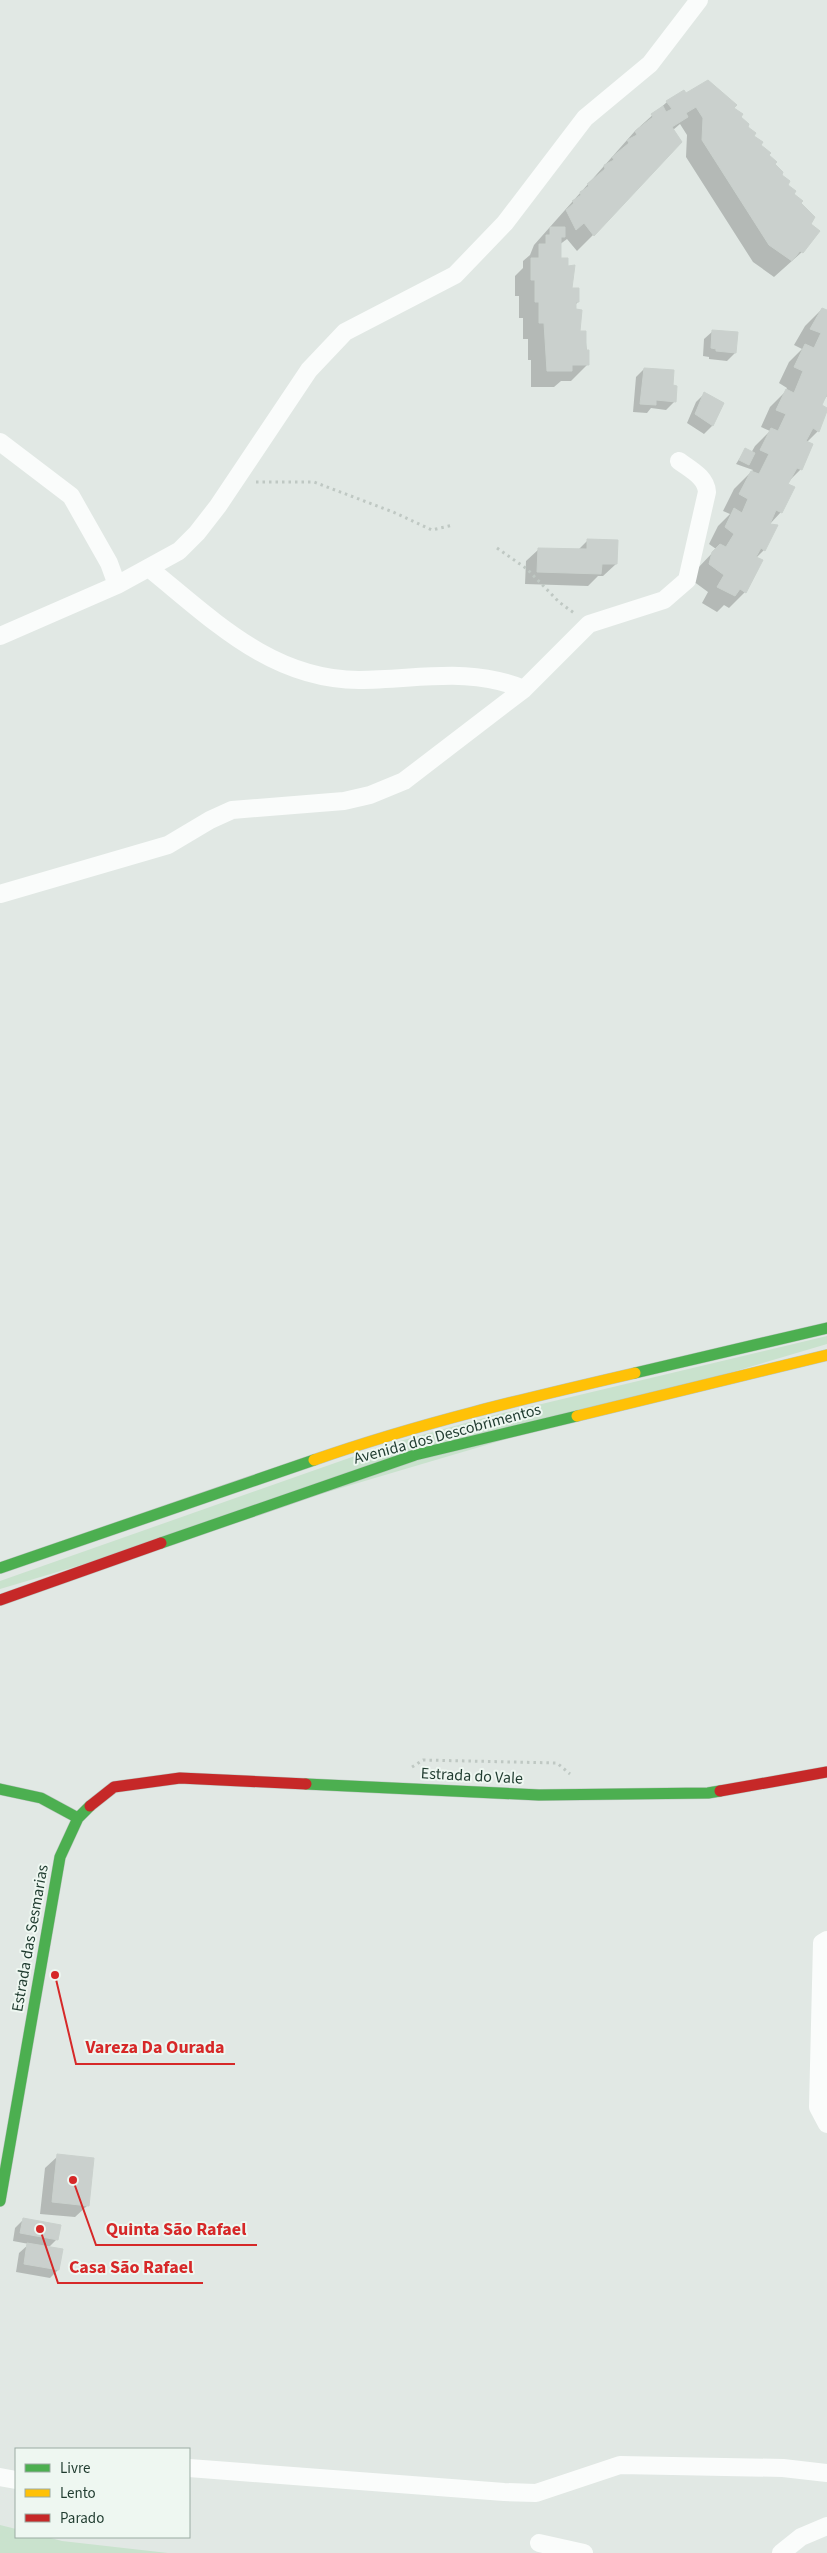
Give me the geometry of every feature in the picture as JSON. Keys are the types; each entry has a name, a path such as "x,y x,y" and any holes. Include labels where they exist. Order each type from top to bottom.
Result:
{"main road":[{"name":"Avenida dos Descobrimentos","path":"0,1568 386,1435 467,1412 827,1328"},
{"name":"Avenida dos Descobrimentos","path":"0,1600 326,1484 415,1455 827,1355"},
{"name":"Estrada do Vale","path":"78,1818 98,1798 114,1787 180,1778 539,1795 708,1794 827,1772"},
{"path":"6,1790 62,1805 78,1818"},
{"name":"Estrada das Sesmarias","path":"0,2201 60,1857 78,1818"}],"street":[{"path":"0,636 117,585 150,569 179,551 197,533 240,474 310,370 326,351 345,332 455,275 505,223 585,118 650,64 699,0"},
{"path":"0,442 71,496 109,563 117,585"},
{"path":"0,894 168,845 210,820 232,810 344,801 370,795 404,781 524,689 589,624 664,600 687,580 707,492 706,484 701,478 680,461"},
{"path":"150,569 227,632 264,657 314,675 358,680 472,675 502,680 524,689"},
{"path":"827,1940 822,1943 818,2107 827,2124"},
{"path":"190,2468 504,2492 536,2492 620,2465 783,2468 827,2473"},
{"path":"0,2477 15,2480"},
{"path":"781,2553 801,2537 823,2525"},
{"path":"539,2543 584,2553"}],"path":[{"path":"240,474 248,480 262,482 314,482 393,512 432,530 453,525"},
{"path":"497,548 527,569 560,602 589,624"}],"green space":[{"path":"827,1336 827,1344 0,1589 0,1581 389,1444 495,1415"},
{"path":"0,2525 15,2529 15,2538 51,2538 62,2541 168,2553 0,2553"}],"building":[{"path":"708,80 737,105 734,108 743,114 741,117 749,124 748,127 756,133 754,136 763,142 761,145 771,153 769,155 777,162 775,164 783,172 782,175 790,181 788,185 796,191 794,194 803,201 801,203 815,217 811,224 820,231 803,253 800,251 792,261 769,245 702,140 703,118 696,107 686,113 688,117 672,127 682,142 594,236 584,223 576,230 566,210 574,203 572,201 581,195 580,192 589,186 587,184 605,169 604,165 614,160 612,157 629,143 627,140 637,135 635,131 653,117 651,114 663,106 666,112 672,109 666,101 684,90 686,93"},
{"path":"550,227 565,227 565,237 561,237 561,258 568,258 568,266 575,265 572,288 579,288 579,302 576,302 576,309 582,310 580,331 586,331 586,350 589,350 589,365 572,365 572,371 547,371 544,323 539,323 539,302 535,302 535,280 531,280 531,258 539,258 539,244 546,244 546,235 550,235"},
{"path":"822,308 827,310 827,394 822,405 827,408 827,411 819,432 813,428 806,441 813,444 802,470 797,468 788,484 795,487 782,513 776,510 770,524 778,525 765,551 761,548 756,557 763,560 746,593 740,589 735,596 717,587 724,575 709,564 712,552 720,544 726,547 734,534 725,527 734,508 742,513 748,499 739,494 751,471 759,474 769,454 760,450 771,428 778,431 786,414 776,410 786,389 794,393 803,371 794,367 805,344 814,348 821,333 810,329"},
{"path":"712,330 738,332 736,353 716,351 716,349 711,348"},
{"path":"644,368 674,370 673,385 677,386 676,402 656,400 656,405 640,404"},
{"path":"704,392 724,403 713,426 695,414"},
{"path":"745,448 755,453 749,465 739,460"},
{"path":"587,539 618,540 617,564 602,564 601,574 537,572 538,548 587,549"},
{"path":"57,2154 94,2158 89,2206 52,2202"},
{"path":"23,2218 61,2225 58,2240 20,2233"},
{"path":"27,2243 63,2249 59,2270 24,2264"}],"traffic: fast":[{"path":"635,1373 827,1328"},
{"path":"161,1543 415,1455 577,1416"},
{"path":"0,1568 314,1460"},
{"path":"306,1784 539,1795 708,1793 720,1791"},
{"path":"0,1789 41,1798 78,1818"},
{"path":"0,2201 60,1857 78,1818 90,1806"}],"traffic: slow":[{"path":"577,1416 827,1355"},
{"path":"314,1460 434,1423 635,1373"}],"traffic: jam":[{"path":"0,1600 161,1543"},
{"path":"720,1791 827,1772"},
{"path":"90,1806 114,1787 180,1778 306,1784"}],"place":[{"name":"Vareza Da Ourada","path":"55,1975"},
{"name":"Quinta São Rafael","path":"73,2180"},
{"name":"Casa São Rafael","path":"40,2229"}]}
